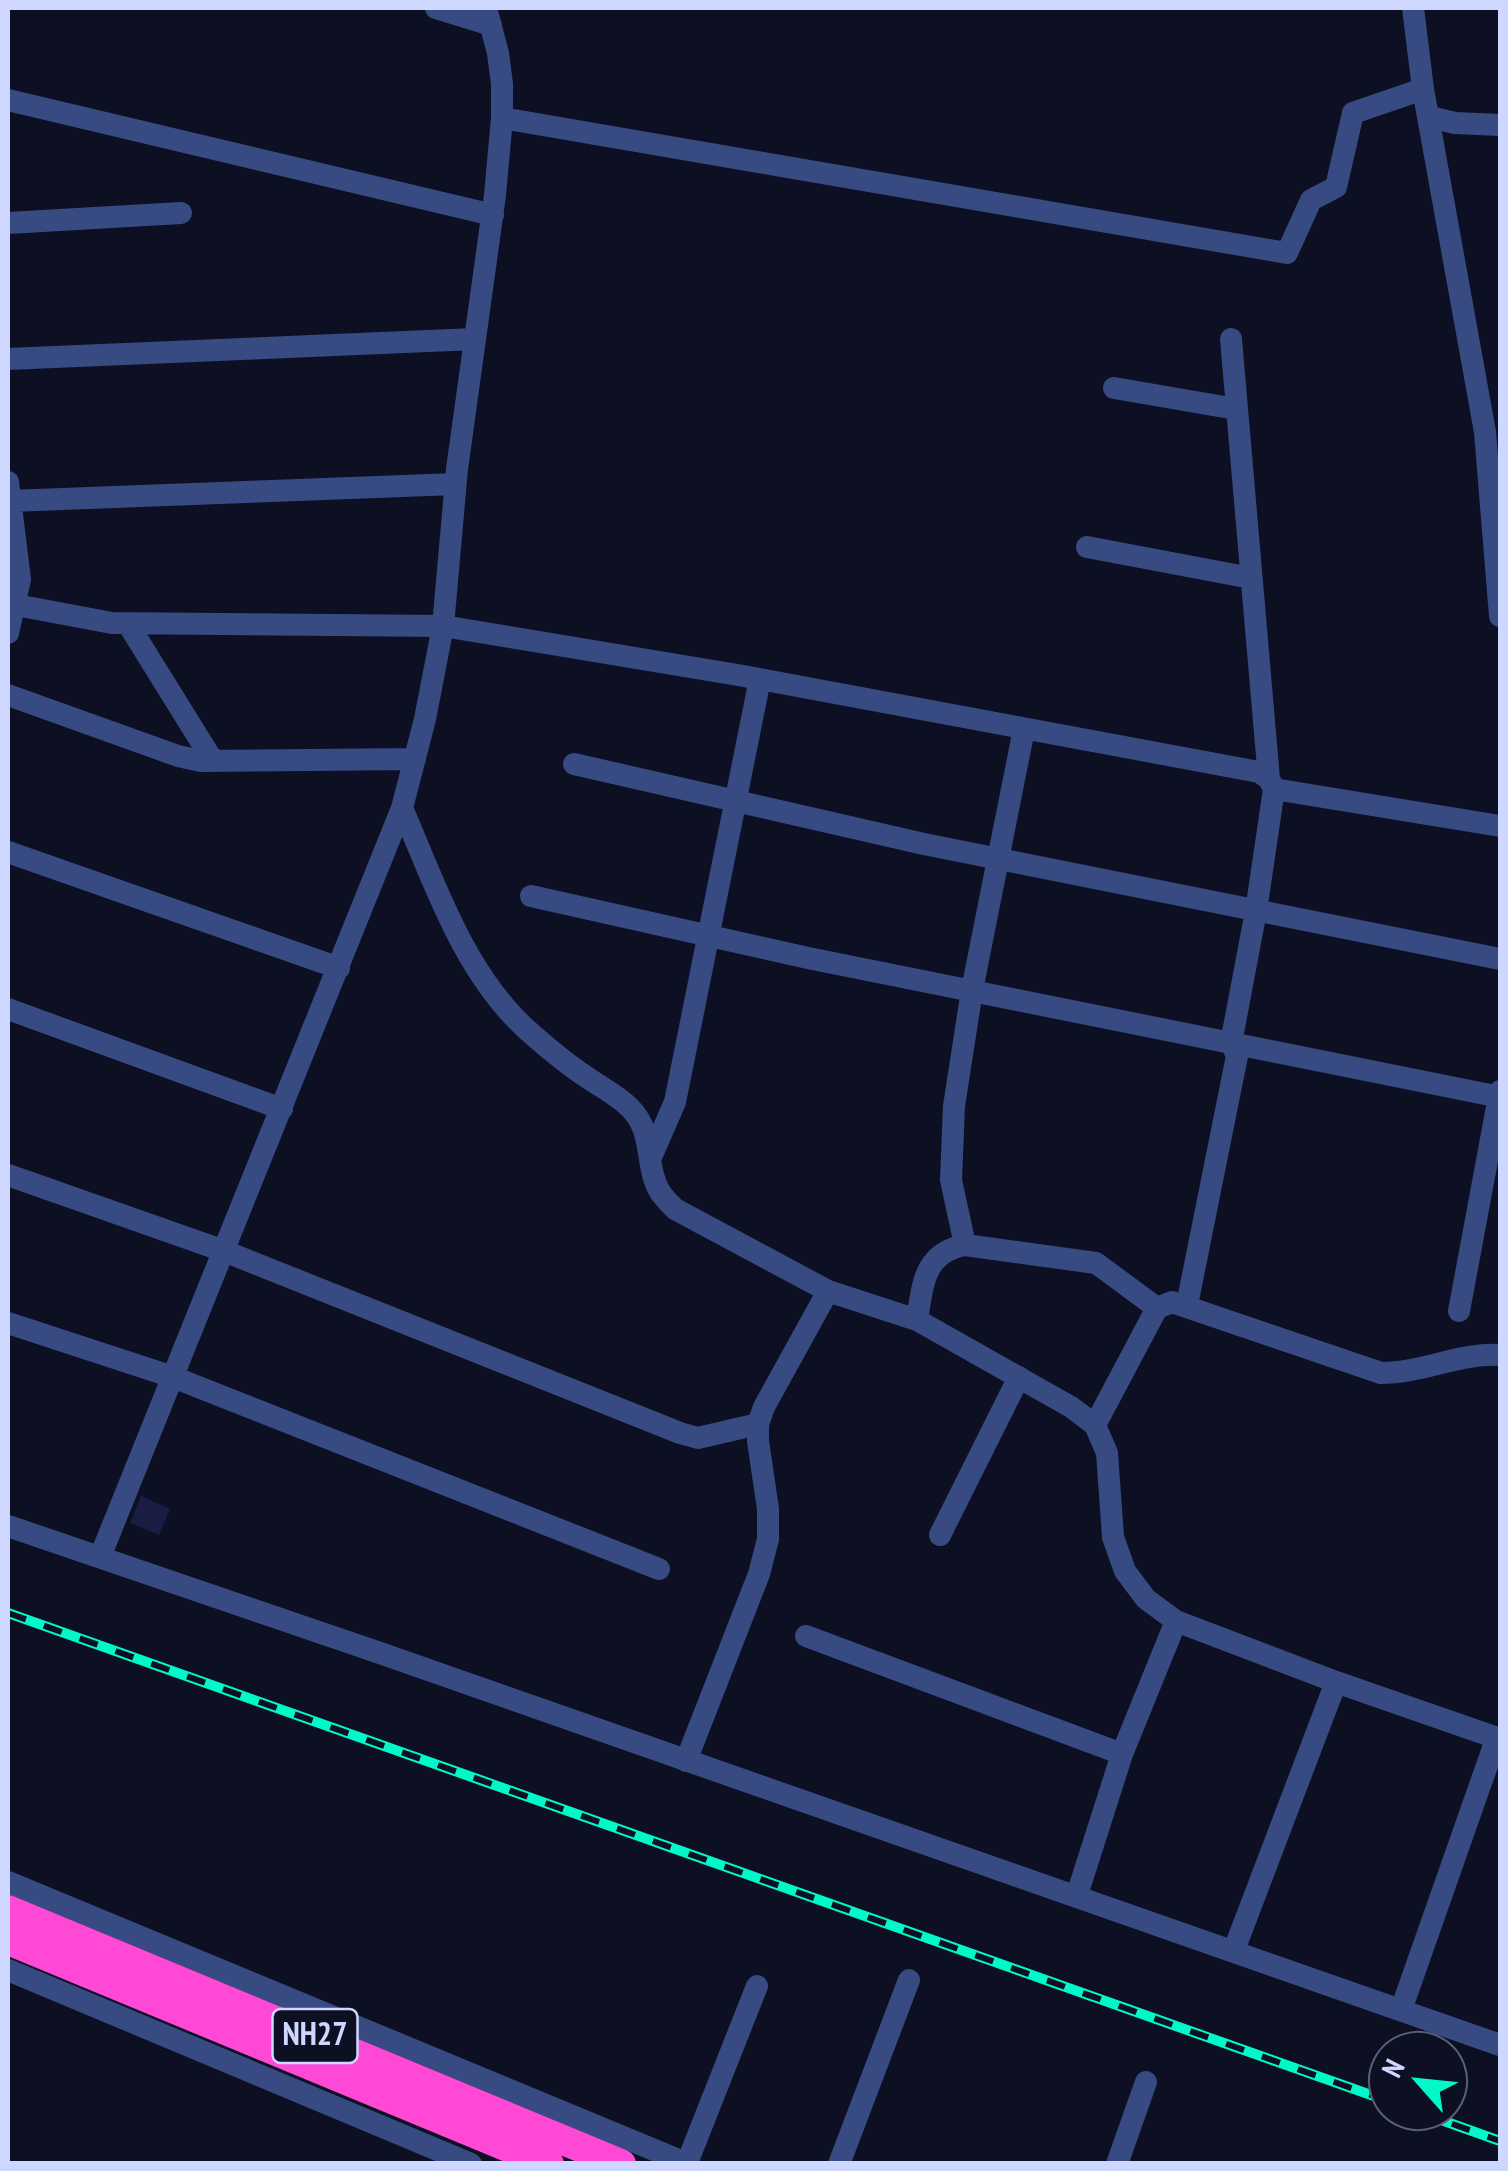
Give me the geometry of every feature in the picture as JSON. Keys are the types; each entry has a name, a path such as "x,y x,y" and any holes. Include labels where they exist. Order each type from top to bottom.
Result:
{"highway":[{"name":"NH27","path":"8,1910 621,2164"},
{"name":"NH27","path":"8,1940 549,2164"}],"street":[{"path":"100,1557 340,968 402,808 415,759 443,626 456,484 493,214 502,118 498,53 488,16 436,8"},
{"path":"1413,8 1423,89 1493,432 1500,616"},
{"path":"502,118 1287,253 1311,200 1336,187 1353,114 1423,89"},
{"path":"8,100 493,214"},
{"path":"1430,117 1456,123 1500,125"},
{"path":"8,223 181,213"},
{"path":"1187,1305 1238,1056 1231,1043 1256,911 1272,784 1231,338"},
{"path":"8,359 475,339"},
{"path":"1114,388 1236,409"},
{"path":"8,633 20,579 9,492 456,484"},
{"path":"1086,547 1251,578"},
{"path":"16,605 128,624 443,626 1247,768 1272,784 1500,826"},
{"path":"128,624 213,761"},
{"path":"651,1157 675,1102 760,680"},
{"path":"8,695 178,756 213,761 415,759"},
{"path":"964,1245 951,1180 951,1146 972,990 1024,729"},
{"path":"574,764 999,859 1500,959"},
{"path":"402,808 458,937 476,968 522,1026 629,1106 641,1122 660,1192 675,1209 828,1291 917,1320 1071,1407 1094,1425 1106,1453 1113,1537 1125,1571 1146,1598 1176,1621 1499,1738 1401,2010"},
{"path":"8,852 340,968"},
{"path":"531,896 1231,1043 1500,1094 1459,1310"},
{"path":"8,1009 282,1109"},
{"path":"8,1175 224,1251 680,1434 698,1438 758,1424"},
{"path":"917,1320 929,1269 948,1248 964,1245 1096,1263 1157,1308"},
{"path":"686,1761 768,1540 758,1424 828,1291"},
{"path":"1094,1425 1157,1308 1172,1302 1381,1374 1406,1374 1464,1356 1500,1356"},
{"path":"8,1323 173,1377 660,1569"},
{"path":"940,1535 1019,1377"},
{"path":"8,1526 1500,2045"},
{"path":"1077,1895 1122,1754 1176,1621"},
{"path":"806,1636 1122,1754"},
{"path":"1234,1950 1336,1682"},
{"path":"8,1882 688,2163 756,1986"},
{"path":"8,1970 472,2164"},
{"path":"840,2164 909,1980"},
{"path":"1117,2164 1146,2082"}],"building":[{"path":"141,1496 170,1509 159,1535 130,1523"}],"railway":[{"path":"8,1613 1368,2094"},
{"path":"1468,2130 1500,2141"}]}
